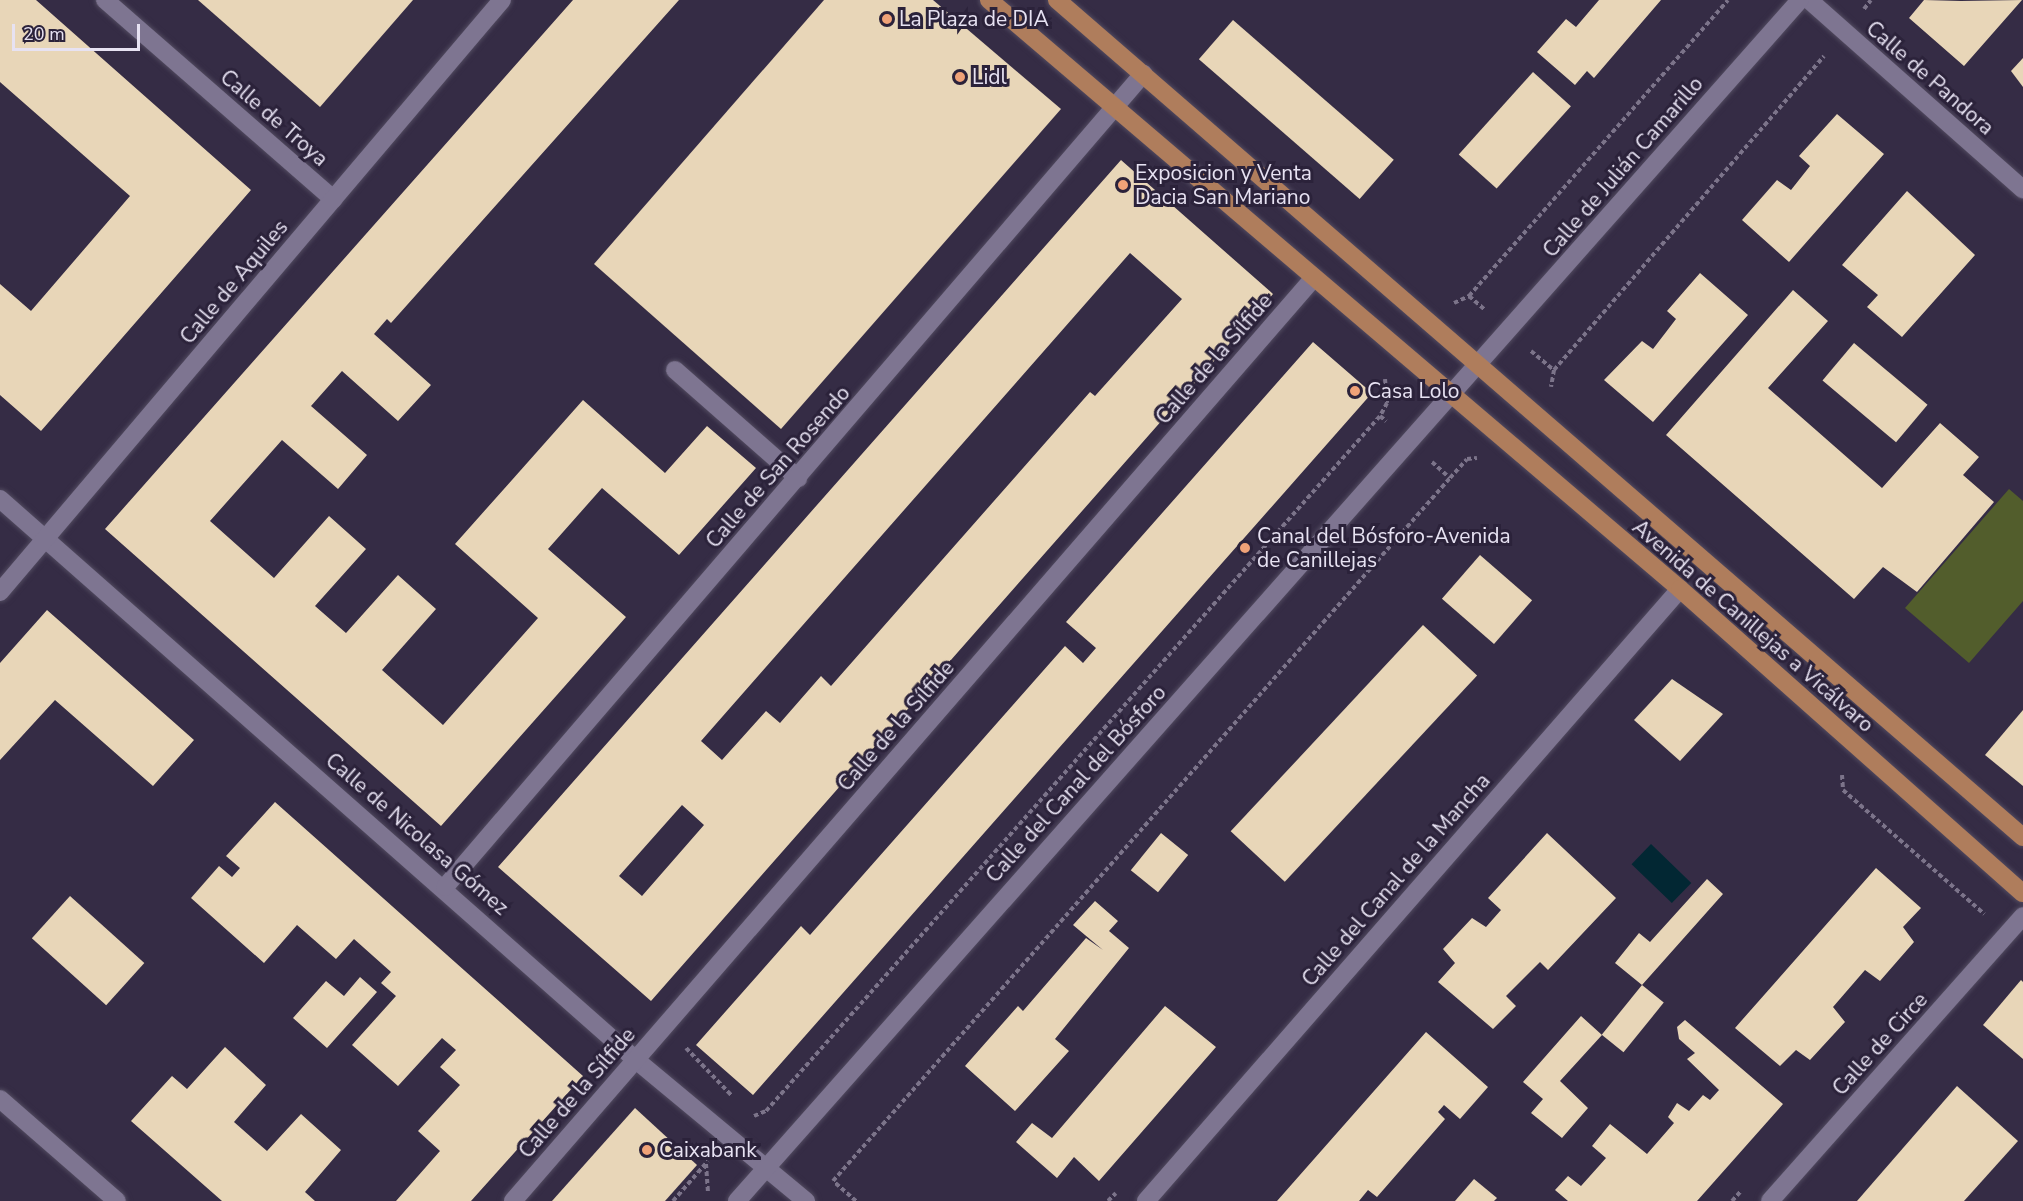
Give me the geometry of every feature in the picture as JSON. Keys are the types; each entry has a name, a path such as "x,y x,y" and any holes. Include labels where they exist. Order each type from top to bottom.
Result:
{"main road":[{"name":"Avenida de Canillejas a Vicálvaro","path":"989,0 1117,108 1449,398 1680,589 2023,893"},
{"name":"Avenida de Canillejas a Vicálvaro","path":"1057,0 2023,837"}],"street":[{"name":"Calle de Troya","path":"105,0 333,199"},
{"name":"Calle de Aquiles","path":"0,592 502,0"},
{"name":"Calle de Julián Camarillo","path":"1480,365 1800,0"},
{"name":"Calle de Pandora","path":"1809,0 2023,189"},
{"name":"Calle de San Rosendo","path":"445,887 1117,108 1143,74"},
{"name":"Calle de la Sílfide","path":"513,1201 1312,280"},
{"path":"1449,398 1480,365"},
{"path":"675,370 798,478"},
{"name":"Calle del Canal del Bósforo","path":"737,1201 1449,398"},
{"name":"Calle de Nicolasa Gómez","path":"0,499 445,887 636,1060 806,1201"},
{"name":"Calle del Canal de la Mancha","path":"1146,1201 1680,589"},
{"name":"Calle de Circe","path":"1770,1201 2023,916"},
{"path":"0,1099 117,1201"}],"path":[{"path":"1445,300 1453,304 1469,296 1728,0"},
{"path":"1554,370 1845,34 1871,0"},
{"path":"744,1108 752,1117 766,1111 1380,416"},
{"path":"856,1201 833,1181 1461,465 1477,458 1486,465"},
{"path":"1833,765 1842,772 1843,790 1985,916"},
{"path":"664,1026 736,1100"},
{"path":"706,1163 704,1190 716,1201"},
{"path":"1108,1201 1124,1183"}],"green space":[{"path":"2009,489 2023,501 2023,601 1969,663 1905,608"}],"water":[{"path":"1651,844 1691,883 1672,903 1632,864"}],"building":[{"path":"0,0 36,0 251,190 41,431 0,395 0,284 31,311 130,196 0,82"},
{"path":"198,0 413,0 320,107"},
{"path":"573,0 679,0 391,323 387,319 374,334 431,385 398,421 342,371 311,406 367,455 338,489 282,440 210,521 274,578 329,516 366,549 315,606 346,633 398,575 436,609 382,670 443,725 538,618 455,544 583,400 665,473 707,426 756,468 679,555 602,488 548,549 626,617 441,826 105,529"},
{"path":"824,0 933,0 1061,109 781,429 594,264"},
{"path":"1599,0 1661,0 1594,78 1587,71 1575,85 1537,52 1566,19 1576,27"},
{"path":"1924,0 2022,0 1964,66 1909,18"},
{"path":"1233,20 1394,160 1360,199 1199,59"},
{"path":"2023,58 2023,87 2011,71"},
{"path":"1533,72 1571,106 1497,189 1459,154"},
{"path":"1837,114 1884,154 1789,262 1742,220 1777,180 1791,190 1810,166 1799,156"},
{"path":"1121,160 1273,294 651,1001 498,867","holes":["1130,253 1182,299 1095,396 1090,392 831,686 821,676 780,723 766,711 722,760 701,741","682,805 704,825 642,896 619,876"]},
{"path":"1907,191 1975,255 1902,337 1867,307 1878,295 1842,265"},
{"path":"1700,273 1748,315 1653,422 1604,380 1642,341 1653,349 1676,319 1667,311"},
{"path":"1793,290 1828,321 1768,388 1882,488 1940,423 1979,457 1963,475 1994,502 1917,592 1883,567 1854,599 1666,435"},
{"path":"1313,342 1372,393 753,1095 696,1045 801,926 810,935 1065,646 1083,663 1096,648 1066,622"},
{"path":"1854,343 1928,405 1896,442 1823,381"},
{"path":"1480,555 1532,600 1494,644 1442,599"},
{"path":"47,610 194,740 153,786 55,700 0,760 0,663"},
{"path":"1423,625 1477,675 1285,882 1231,831"},
{"path":"1672,679 1723,714 1680,761 1634,720"},
{"path":"2023,710 2023,786 1985,755"},
{"path":"275,802 583,1076 471,1201 396,1201 440,1151 418,1131 460,1085 440,1067 456,1050 442,1038 398,1086 352,1045 396,996 381,983 391,972 354,939 336,959 297,925 264,963 191,898 219,866 232,877 240,868 226,856"},
{"path":"1161,833 1188,855 1158,892 1131,870"},
{"path":"1547,833 1616,898 1548,970 1540,962 1506,996 1516,1006 1493,1029 1438,982 1455,963 1443,949 1472,918 1486,927 1501,910 1488,898"},
{"path":"1876,868 1921,908 1903,927 1914,942 1880,981 1865,970 1833,1007 1845,1022 1810,1060 1796,1050 1780,1066 1735,1028"},
{"path":"1707,879 1723,894 1642,985 1615,963 1639,933 1650,942"},
{"path":"70,896 144,963 106,1005 32,938"},
{"path":"1095,901 1118,921 1109,931 1129,948 1055,1039 1069,1051 1015,1111 965,1066 1018,1006 1023,1011 1086,938 1103,950 1073,925"},
{"path":"360,977 377,992 327,1048 293,1018 326,981 344,996"},
{"path":"2021,980 2023,982 2023,1059 1983,1025"},
{"path":"1642,985 1664,1003 1623,1052 1602,1035"},
{"path":"1165,1006 1216,1047 1099,1181 1074,1157 1057,1178 1016,1142 1032,1123 1052,1138"},
{"path":"1581,1016 1602,1035 1560,1081 1588,1108 1562,1138 1531,1113 1543,1099 1523,1082"},
{"path":"1685,1020 1783,1104 1697,1201 1568,1201 1555,1190 1568,1176 1581,1186 1606,1158 1592,1146 1610,1124 1647,1154 1674,1123 1668,1117 1677,1103 1689,1111 1703,1095 1710,1100 1719,1090 1687,1059 1695,1053 1679,1039 1677,1027"},
{"path":"1426,1032 1488,1087 1460,1119 1444,1105 1438,1112 1445,1119 1377,1197 1368,1190 1359,1201 1277,1201"},
{"path":"225,1047 266,1085 234,1122 267,1151 301,1114 341,1150 305,1192 315,1201 222,1201 131,1121 172,1076 187,1089"},
{"path":"1957,1086 2018,1141 1964,1201 1857,1201"},
{"path":"635,1108 697,1165 665,1201 552,1201"},
{"path":"1474,1179 1497,1198 1494,1201 1455,1201"}],"place":[{"name":"La Plaza de DIA","path":"887,19"},
{"name":"Lidl","path":"960,77"},
{"name":"Exposicion y Venta Dacia San Mariano","path":"1123,185"},
{"name":"Casa Lolo","path":"1355,391"},
{"name":"Canal del Bósforo-Avenida de Canillejas","path":"1245,548"},
{"name":"Caixabank","path":"647,1150"}]}
